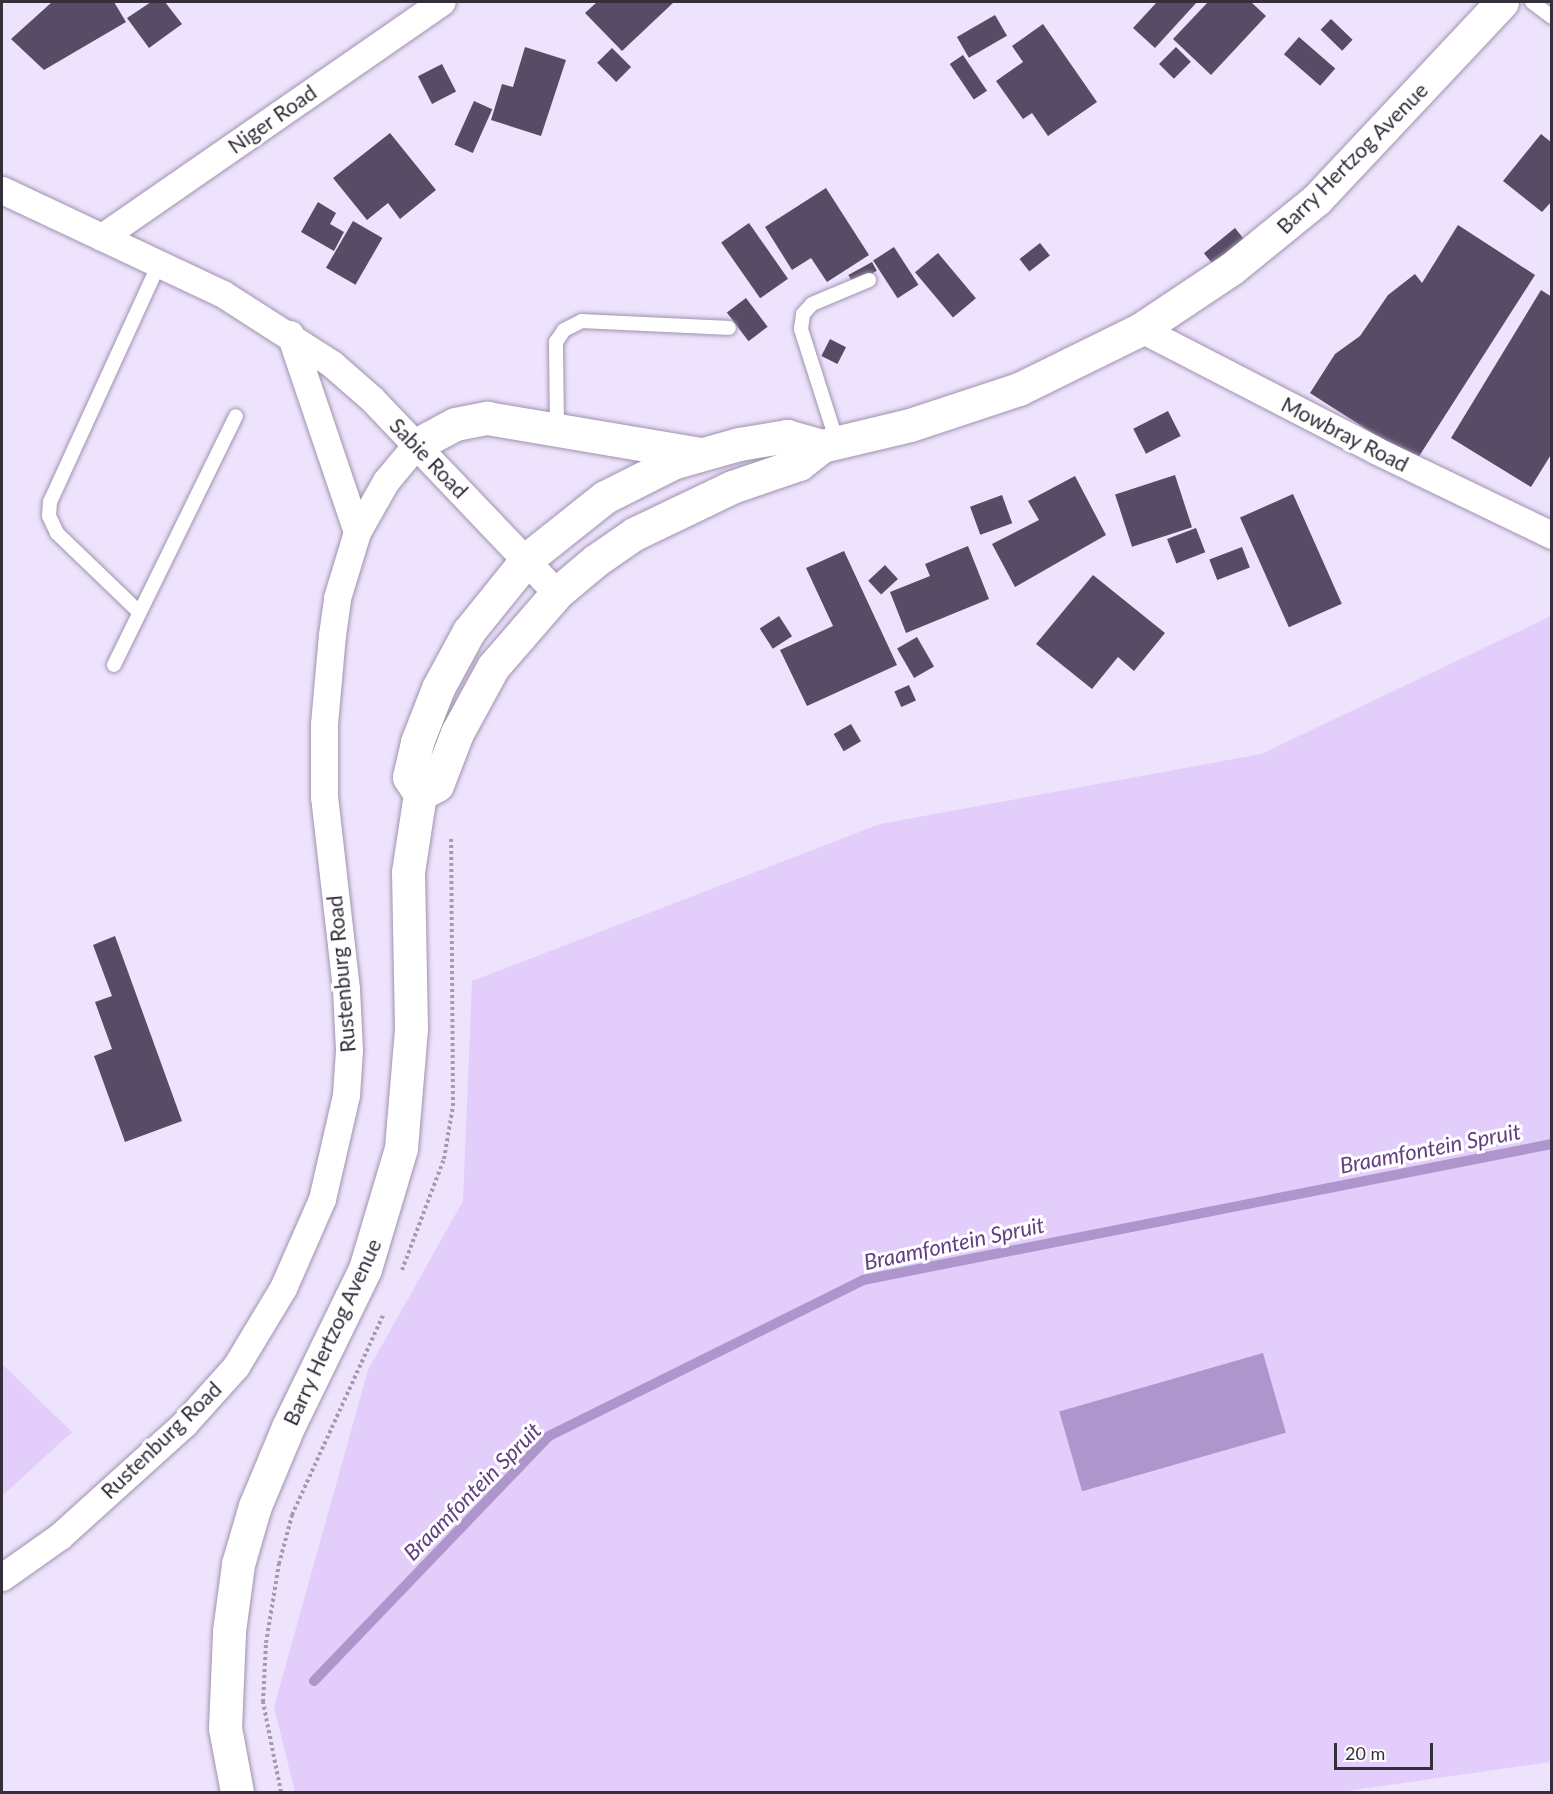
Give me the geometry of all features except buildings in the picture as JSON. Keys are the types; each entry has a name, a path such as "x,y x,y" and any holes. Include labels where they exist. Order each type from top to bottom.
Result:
{"main road":[{"name":"Barry Hertzog Avenue","path":"420,794 437,785 457,733 493,667 557,592 634,534 732,487 799,464 830,444 939,416 1019,390 1141,329 1231,269 1310,206 1502,2"},
{"path":"416,445 469,419 512,420 700,454"},
{"name":"Barry Hertzog Avenue","path":"237,1792 225,1728 229,1630 238,1564 255,1506 288,1427 365,1269 401,1148 411,1028 408,872 420,794 409,777 417,742 438,688 469,631 527,559 605,496 636,479 700,454 787,436 830,444"}],"street":[{"name":"Niger Road","path":"102,237 442,2"},
{"name":"Sabie Road","path":"2,190 223,294 290,334 372,399 557,592"},
{"name":"Mowbray Road","path":"1141,329 1375,450 1551,535"},
{"path":"290,334 357,532"},
{"name":"Rustenburg Road","path":"2,1577 60,1536 184,1424 229,1374 283,1288 322,1199 346,1095 349,1050 346,989 324,797 324,724 337,598 357,532 386,481 416,445"}],"lane":[{"path":"1532,2 1551,16"},
{"path":"139,612 57,533 49,516 50,502 159,264"},
{"path":"830,444 801,329 803,314 812,304 868,280"},
{"path":"557,428 556,342 564,330 582,321 729,328"},
{"path":"114,665 236,416"}],"shaded area":[{"path":"1551,616 1551,1762 1339,1792 295,1792 274,1707 368,1370 463,1201 472,981 880,824 1261,754"},
{"path":"1263,1353 1286,1433 1082,1491 1059,1411"},
{"path":"2,1364 72,1432 2,1496"}],"waterway":[{"name":"Braamfontein Spruit","path":"314,1681 549,1436 863,1280 1552,1144"}]}
